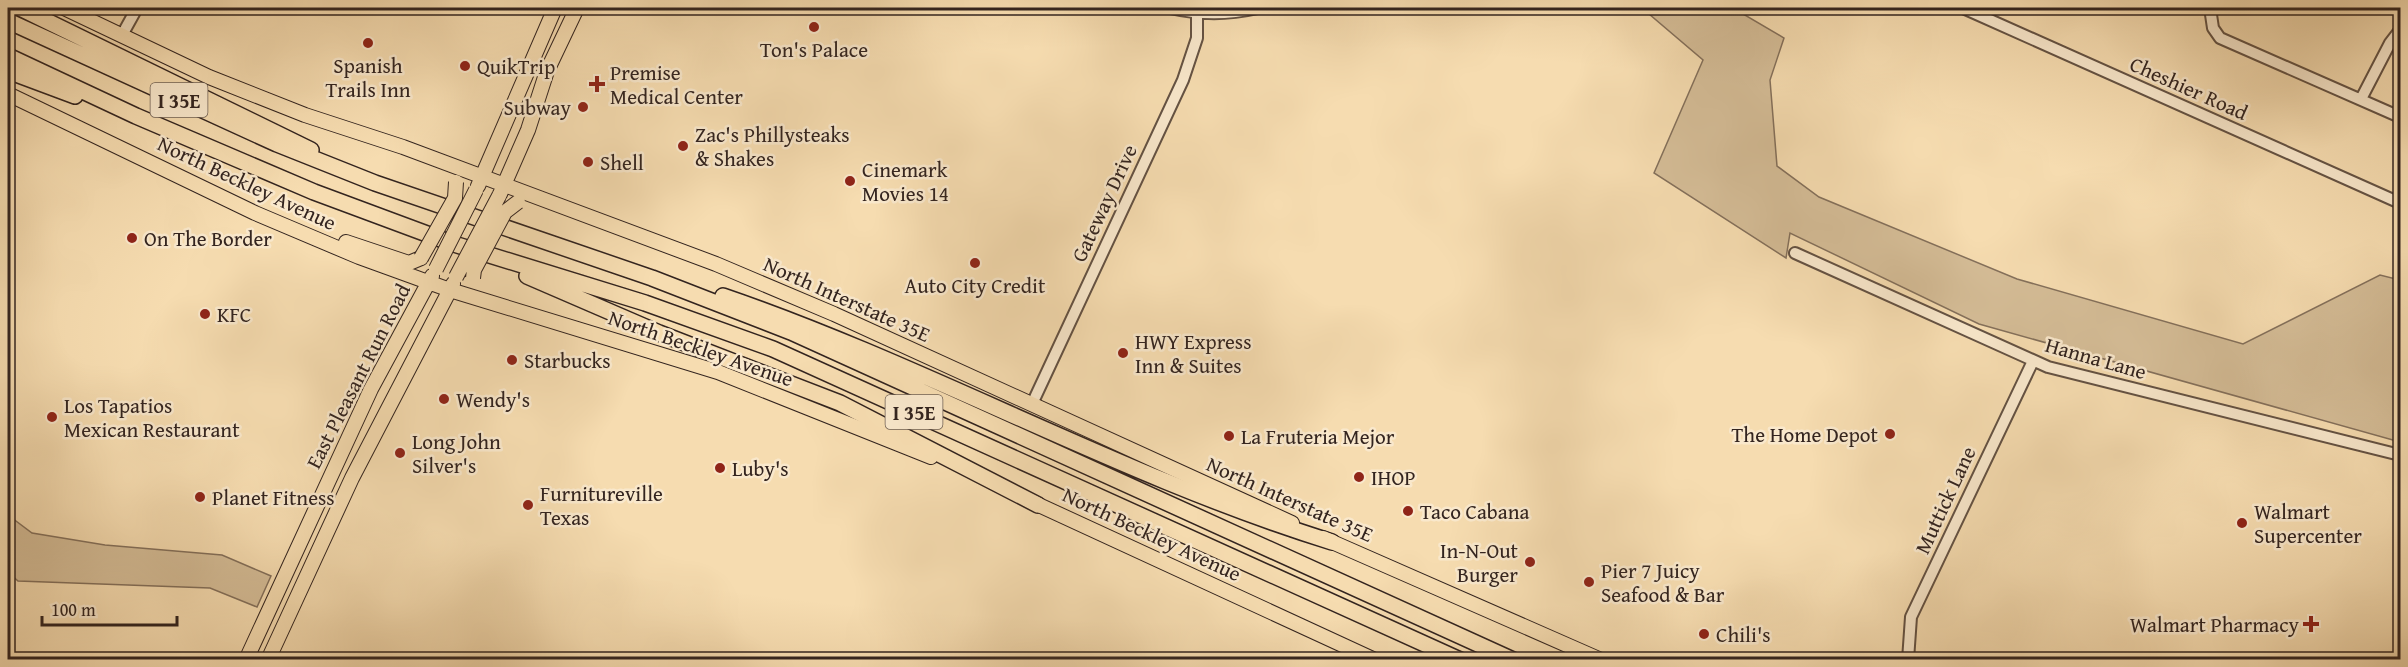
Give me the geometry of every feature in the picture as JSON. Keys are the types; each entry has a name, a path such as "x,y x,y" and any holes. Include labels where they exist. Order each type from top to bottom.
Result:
{"highway":[{"path":"20,8 291,138 352,174"},
{"name":"I 35E","path":"8,21 277,144 352,174 652,278 791,332 1513,660"},
{"name":"I 35E","path":"8,56 136,116 295,184 468,249 645,303 773,349 1460,660"},
{"path":"8,71 44,87 136,116"},
{"path":"379,216 411,238 531,278 659,333 840,403 1038,505"},
{"path":"652,278 703,289 810,327 890,359 1170,483 1271,523 1332,542"}],"main road":[{"name":"North Interstate 35E","path":"64,8 223,82 307,116 418,153 479,184 592,216 716,264 1032,404 1332,542 1601,660"},
{"name":"East Pleasant Run Road","path":"246,660 371,389 479,184 555,8"},
{"name":"East Pleasant Run Road","path":"268,660 344,494 502,191 528,130 547,71 576,8"},
{"name":"North Beckley Avenue","path":"8,94 218,196 309,236 450,290 718,372 892,440 1375,660"},
{"path":"309,236 327,236 409,263 422,258 455,198 456,182 446,169 418,153"},
{"path":"489,302 477,290 473,278 474,270 505,212 518,202 571,217 592,216"},
{"path":"326,486 344,494"},
{"path":"286,573 304,581"},
{"path":"261,626 280,634"}],"street":[{"path":"122,35 137,8"},
{"path":"1170,8 1197,14 1239,12 1258,8"},
{"name":"Cheshier Road","path":"1963,8 2400,203"},
{"path":"2210,8 2213,28 2220,38 2400,117"},
{"name":"Gateway Drive","path":"1032,404 1183,80 1197,38 1197,14"},
{"path":"2361,99 2400,30"},
{"name":"Hanna Lane","path":"1795,253 2048,368 2400,455"},
{"name":"Muttick Lane","path":"1908,660 1911,617 2033,361"}],"shaded area":[{"path":"1642,8 1733,8 1784,38 1770,80 1777,166 1819,197 2017,279 2243,344 2380,275 2400,280 2400,442 1979,324 1790,233 1786,258 1654,173 1703,60"},
{"path":"8,515 32,533 105,545 222,555 271,576 257,607 210,588 18,581 8,572"}],"place":[{"name":"Ton's Palace","path":"814,27"},
{"name":"Spanish Trails Inn","path":"368,43"},
{"name":"QuikTrip","path":"465,66"},
{"name":"Premise Medical Center","path":"597,84"},
{"name":"Subway","path":"583,107"},
{"name":"Zac's Phillysteaks & Shakes","path":"683,146"},
{"name":"Shell","path":"588,162"},
{"name":"Cinemark Movies 14","path":"850,181"},
{"name":"On The Border","path":"132,238"},
{"name":"Auto City Credit","path":"975,263"},
{"name":"KFC","path":"205,314"},
{"name":"HWY Express Inn & Suites","path":"1123,353"},
{"name":"Starbucks","path":"512,360"},
{"name":"Wendy's","path":"444,399"},
{"name":"Los Tapatios Mexican Restaurant","path":"52,417"},
{"name":"The Home Depot","path":"1890,434"},
{"name":"La Fruteria Mejor","path":"1229,436"},
{"name":"Long John Silver's","path":"400,453"},
{"name":"Luby's","path":"720,468"},
{"name":"IHOP","path":"1359,477"},
{"name":"Planet Fitness","path":"200,497"},
{"name":"Furnitureville Texas","path":"528,505"},
{"name":"Taco Cabana","path":"1408,511"},
{"name":"Walmart Supercenter","path":"2242,523"},
{"name":"In-N-Out Burger","path":"1530,562"},
{"name":"Pier 7 Juicy Seafood & Bar","path":"1589,582"},
{"name":"Walmart Pharmacy","path":"2311,624"},
{"name":"Chili's","path":"1704,634"}]}
